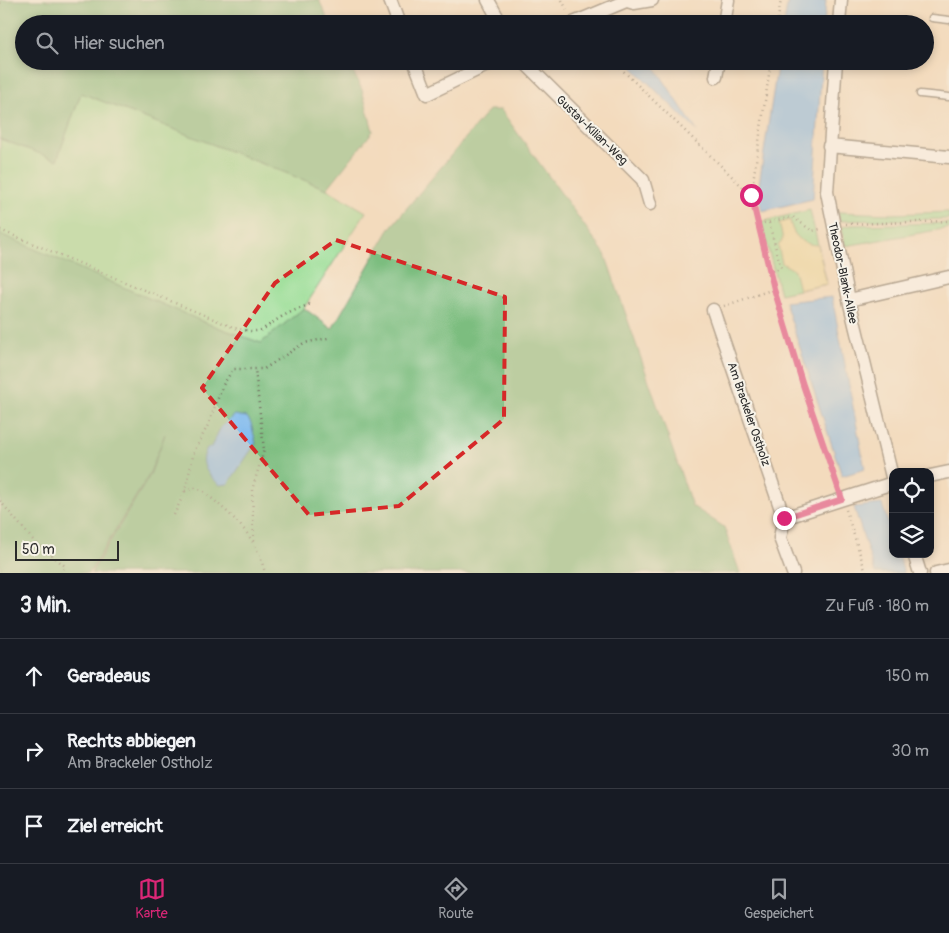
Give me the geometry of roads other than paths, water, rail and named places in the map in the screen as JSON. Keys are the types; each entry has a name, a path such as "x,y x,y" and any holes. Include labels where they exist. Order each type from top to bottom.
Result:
{"street":[{"path":"390,0 396,15"},
{"path":"488,0 496,15"},
{"path":"592,15 625,1 634,3 652,0"},
{"path":"726,15 728,0"},
{"path":"840,15 841,0"},
{"path":"418,70 427,94 476,70"},
{"name":"Gustav-Kilian-Weg","path":"532,70 644,180 650,204"},
{"path":"716,76 717,70"},
{"name":"Theodor-Blank-Allee","path":"835,70 827,192 849,300 890,468"},
{"path":"829,146 949,157"},
{"path":"849,300 949,276"},
{"name":"Am Brackeler Ostholz","path":"713,310 784,518 780,538 793,573"},
{"path":"934,475 949,472"},
{"path":"784,518 889,483"},
{"path":"915,558 920,573"},
{"path":"936,573 949,570"}],"lane":[{"path":"934,18 949,20"},
{"path":"920,94 949,97"}],"water":[{"path":"788,0 826,0 825,15 786,15"},
{"path":"635,70 657,70 697,131"},
{"path":"777,70 821,70 813,199 762,211 758,191"},
{"path":"832,297 865,469 842,476 785,302"},
{"path":"235,415 247,417 251,423 256,443 228,484 220,485 208,473 204,464 204,454 207,448 211,447 221,427"},
{"path":"882,504 889,526 889,558 899,558 904,573 875,573 854,507"}]}
